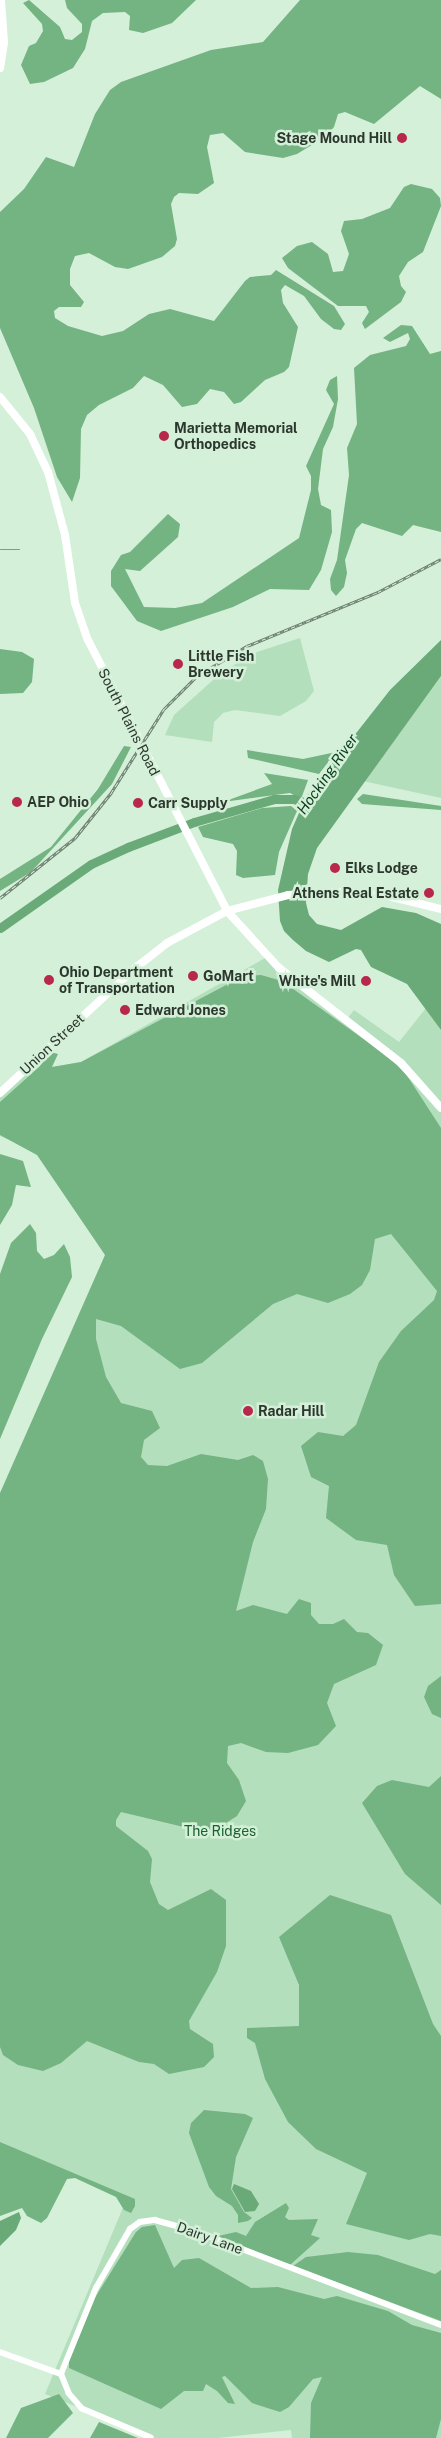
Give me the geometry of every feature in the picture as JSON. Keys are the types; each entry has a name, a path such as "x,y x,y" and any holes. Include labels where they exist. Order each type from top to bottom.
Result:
{"main road":[{"path":"0,68 4,42 1,0"},
{"name":"South Plains Road","path":"0,397 40,451 61,518 83,629 227,911 279,968 400,1063 441,1108"},
{"name":"Union Street","path":"0,1093 134,969 167,943 227,911 258,902 320,892 388,896 441,909"}],"street":[{"name":"Dairy Lane","path":"61,2374 96,2288 130,2229 148,2220 195,2230 441,2325"},
{"path":"0,2352 61,2374 69,2394 82,2409 151,2438"}],"green space":[{"path":"300,638 314,691 306,701 280,716 235,710 223,713 214,722 212,742 165,735 174,715 222,672 257,652"},
{"path":"441,676 441,798 363,781 384,753"},
{"name":"The Ridges","path":"267,957 347,1019 354,1010 399,1042 426,1008 441,1030 441,2438 292,2438 291,2430 218,2438 155,2438 45,2394 127,2198 0,2145 0,1517 140,1194 0,1136 0,1093 33,1062 39,1067 52,1067 81,1062"}],"shaded area":[{"path":"29,0 60,27 65,39 72,40 82,32 82,24 67,8 65,0 196,0 172,23 143,33 129,30 130,16 125,12 103,13 92,21 85,49 73,68 44,82 30,84 21,65 29,46 36,43 43,31 42,24 23,3"},
{"path":"300,0 441,0 441,99 420,86 374,124 345,112 338,114 334,127 325,137 297,154 283,158 245,152 223,133 210,135 207,147 214,183 198,194 179,193 174,197 171,204 177,239 175,246 162,257 128,269 115,267 89,253 75,256 70,269 70,285 84,302 81,307 59,307 54,311 55,318 68,326 102,336 123,331 149,314 170,309 214,321 245,281 250,277 271,275 276,270 334,306 345,324 341,330 334,329 321,319 304,296 285,285 281,290 283,303 298,327 289,367 284,372 265,380 241,402 234,404 224,392 210,389 197,404 182,407 163,385 144,376 133,388 99,405 87,415 81,429 80,478 72,502 57,477 34,408 0,328 0,212 24,189 46,157 74,167 95,114 110,90 121,82 211,50 263,42"},
{"path":"411,184 432,189 440,198 441,206 423,252 408,262 399,276 401,286 406,292 401,302 365,329 362,323 369,312 366,306 338,306 288,268 282,258 297,246 312,242 328,254 333,272 343,271 349,254 341,231 344,221 362,219 390,208 404,187"},
{"path":"401,325 412,326 430,354 441,351 441,532 413,525 402,536 362,523 356,529 345,560 347,573 344,587 336,596 331,590 330,579 337,560 349,475 347,448 357,424 354,368 370,355 406,346 410,339 408,333 390,342 383,338"},
{"path":"337,376 338,399 333,427 323,449 318,489 321,505 331,510 332,532 321,570 309,590 270,589 233,607 161,631 137,621 111,586 111,571 121,555 130,552 168,514 180,524 178,537 140,571 125,569 144,607 175,608 202,603 299,538 311,490 311,476 306,466 334,404 326,390 330,380"},
{"path":"0,649 22,652 34,659 32,682 23,693 0,694"},
{"path":"124,746 131,747 112,784 31,872 0,891 0,879 51,847 98,789"},
{"path":"247,750 303,759 336,752 319,774 248,758"},
{"path":"264,773 308,780 301,799 290,793 223,802 272,784"},
{"path":"363,794 441,806 441,810 362,804 357,799"},
{"path":"291,806 297,811 279,852 275,875 243,878 236,875 237,851 233,844 203,837 198,827 262,808"},
{"path":"261,975 282,981 386,1055 406,1074 441,1128 441,1604 415,1606 394,1575 387,1545 356,1540 326,1518 329,1486 311,1477 301,1446 318,1432 343,1436 356,1425 379,1362 401,1331 434,1300 437,1291 391,1234 375,1239 370,1270 362,1285 350,1294 328,1303 297,1294 273,1304 202,1363 180,1369 121,1326 96,1319 96,1339 106,1377 121,1403 152,1411 160,1428 144,1440 141,1457 148,1465 167,1466 201,1454 238,1460 253,1455 263,1461 268,1479 266,1509 253,1542 236,1611 253,1605 287,1614 299,1599 311,1603 311,1615 319,1624 333,1624 344,1619 357,1632 368,1633 383,1645 376,1665 334,1684 327,1703 336,1726 318,1745 288,1753 266,1752 241,1743 228,1746 227,1763 239,1780 246,1801 237,1816 215,1830 188,1828 121,1812 116,1820 116,1826 148,1851 152,1859 150,1882 159,1904 168,1910 211,1889 226,1900 226,1946 217,1972 189,2021 190,2029 213,2044 214,2057 204,2067 169,2074 154,2064 139,2062 87,2041 61,2063 43,2071 18,2065 3,2055 0,2047 0,1493 105,1255 37,1155 0,1135 0,1102 39,1067 50,1052 58,1054 52,1067 81,1062 243,976"},
{"path":"0,1154 23,1161 31,1187 16,1185 12,1205 0,1225"},
{"path":"30,1224 36,1233 37,1251 44,1259 54,1255 64,1244 70,1257 72,1277 42,1339 0,1439 0,1274 11,1243"},
{"path":"441,1676 441,1718 432,1714 424,1697 428,1686"},
{"path":"441,1776 441,1905 405,1874 362,1803 377,1786 392,1780 429,1787"},
{"path":"330,1895 391,1915 433,2024 441,2036 441,2236 430,2234 409,2240 346,2224 367,2173 316,2149 288,2122 265,2079 255,2043 247,2038 247,2028 299,2026 299,1985 279,1937"},
{"path":"204,2110 245,2114 253,2118 236,2157 231,2189 244,2212 252,2218 248,2221 238,2223 238,2215 232,2206 216,2196 209,2187 189,2133 191,2123"},
{"path":"0,2142 135,2199 135,2206 131,2213 124,2210 116,2197 75,2178 67,2179 47,2218 41,2223 27,2216 22,2208 0,2216"},
{"path":"286,2203 289,2208 285,2217 289,2220 318,2219 311,2235 320,2238 290,2265 218,2236 236,2232 246,2236 255,2222"},
{"path":"155,2225 174,2268 182,2260 199,2258 251,2288 278,2287 324,2299 337,2296 388,2311 412,2325 441,2333 441,2419 436,2438 310,2438 311,2403 322,2377 313,2379 289,2407 280,2412 252,2403 225,2376 222,2377 235,2404 228,2403 217,2391 206,2384 203,2391 184,2391 161,2409 69,2368 69,2360 96,2296 136,2232 142,2227"},
{"path":"348,2252 378,2255 435,2274 441,2270 441,2321 293,2266 306,2257"},
{"path":"59,2394 73,2413 48,2438 6,2438 21,2408"},
{"path":"99,2422 138,2438 90,2438"}],"water":[{"name":"Hocking River","path":"441,640 441,676 317,848 308,874 306,903 309,915 317,924 341,930 382,907 416,913 441,924 441,1030 407,984 371,967 361,950 356,949 329,962 306,951 293,940 284,931 280,921 278,890 292,829 306,797 390,690"},
{"path":"234,2184 251,2191 259,2204 255,2211 245,2212 232,2189"},
{"path":"19,2212 21,2218 16,2230 0,2246 0,2221"}],"waterway":[{"path":"0,549 19,549"},
{"name":"Hocking River","path":"0,928 91,864 128,847 194,822 274,799 293,799 314,805"}],"railway":[{"path":"0,898 75,838 111,793 164,709 197,676 247,646 378,592 441,559"}],"place":[{"name":"Stage Mound Hill","path":"402,138"},
{"name":"Marietta Memorial Orthopedics","path":"164,436"},
{"name":"Little Fish Brewery","path":"178,664"},
{"name":"AEP Ohio","path":"17,802"},
{"name":"Carr Supply","path":"138,803"},
{"name":"Elks Lodge","path":"335,868"},
{"name":"Athens Real Estate","path":"429,893"},
{"name":"GoMart","path":"193,976"},
{"name":"Ohio Department of Transportation","path":"49,980"},
{"name":"White's Mill","path":"366,981"},
{"name":"Edward Jones","path":"125,1010"},
{"name":"Radar Hill","path":"248,1411"}]}
